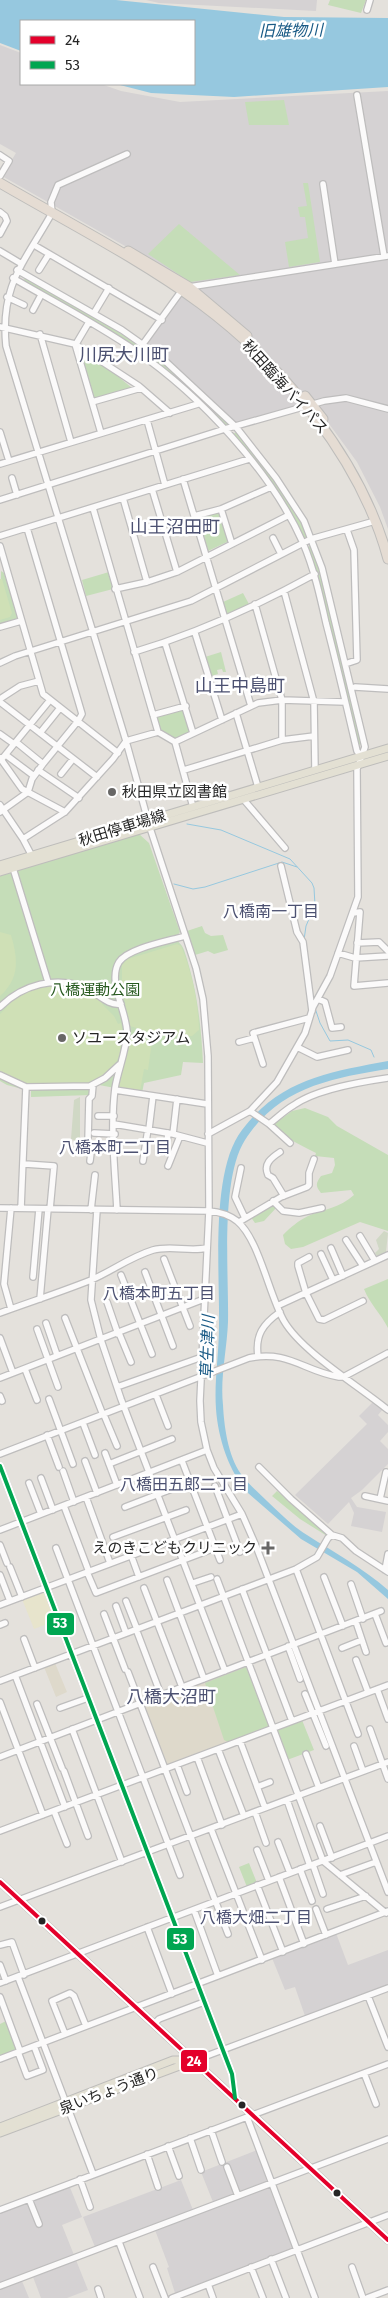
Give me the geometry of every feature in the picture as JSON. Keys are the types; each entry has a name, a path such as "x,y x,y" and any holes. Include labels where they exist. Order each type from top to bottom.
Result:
{"highway":[{"name":"秋田臨海バイパス","path":"0,177 51,210 185,289 252,341 309,405 355,465 375,506 388,539"},
{"name":"秋田臨海バイパス","path":"0,183 51,210"},
{"name":"秋田臨海バイパス","path":"309,405 345,460 375,521 388,559"}],"main road":[{"name":"秋田停車場線","path":"149,824 194,807 388,748"},
{"name":"秋田停車場線","path":"0,865 33,859 149,824 244,800 388,756"},
{"name":"秋田停車場線","path":"0,872 33,859"},
{"path":"0,1882 235,2098 250,2116 312,2168 388,2240"},
{"name":"泉いちょう通り","path":"0,2133 173,2060 193,2061"},
{"name":"泉いちょう通り","path":"0,2127 66,2105"}],"street":[{"path":"367,10 370,0"},
{"path":"143,344 185,289 386,256 357,95"},
{"path":"127,154 58,186 51,202 51,210 34,245 20,263 13,278 7,297 2,327 6,346 203,1000 208,1056 207,1142 211,1211 206,1248 200,1401 201,1422 207,1450 220,1480 242,1514 269,1579 291,1646 316,1712 388,1892"},
{"path":"0,156 9,161 0,177"},
{"path":"323,184 335,264"},
{"path":"0,212 8,221 0,234"},
{"path":"34,245 162,320"},
{"path":"0,251 20,263"},
{"path":"39,270 49,254"},
{"path":"17,270 94,313 143,344 173,366 236,427 276,478 295,506 322,568 365,746 358,765 358,890 353,912 338,953 309,1018 305,1032 277,1082 251,1112 208,1134"},
{"path":"13,278 138,352 225,429 271,487 289,515 303,543 314,574 357,751 361,756"},
{"path":"94,313 109,288"},
{"path":"33,310 41,295"},
{"path":"7,297 24,305"},
{"path":"89,322 76,344 101,433"},
{"path":"2,327 40,334 76,344 141,388 170,413"},
{"path":"40,334 71,442"},
{"path":"92,402 141,388"},
{"path":"0,500 225,429 309,405 346,398 388,410"},
{"path":"0,464 198,404"},
{"path":"146,420 165,484"},
{"path":"0,432 9,461"},
{"path":"0,536 183,478 250,459"},
{"path":"12,478 16,495"},
{"path":"183,478 251,706"},
{"path":"194,516 221,509 271,487"},
{"path":"152,489 177,572"},
{"path":"123,498 147,582"},
{"path":"92,508 158,732 175,742 194,807"},
{"path":"221,509 232,544"},
{"path":"115,589 147,582 177,572 289,515"},
{"path":"0,663 191,601 303,543 375,521"},
{"path":"27,528 82,714 78,722 38,770 28,792 1,809 23,839 33,859"},
{"path":"345,664 357,660 354,550 346,530"},
{"path":"273,538 281,554"},
{"path":"0,546 3,569 43,694 118,753"},
{"path":"134,652 195,633 225,620 314,574"},
{"path":"284,591 314,702 314,770"},
{"path":"255,604 282,700 282,740"},
{"path":"0,627 21,621"},
{"path":"195,633 222,720"},
{"path":"165,643 193,733"},
{"path":"39,680 20,686 0,701 56,747 97,777"},
{"path":"355,688 388,689"},
{"path":"50,700 15,743 2,764 22,789 65,812"},
{"path":"175,742 251,706 267,701 345,702"},
{"path":"153,715 186,706"},
{"path":"40,733 60,708"},
{"path":"236,713 258,787"},
{"path":"23,839 65,812 118,753 126,741 158,732"},
{"path":"0,734 43,764"},
{"path":"184,770 282,740 314,736"},
{"path":"6,755 34,776"},
{"path":"61,774 73,759"},
{"path":"38,770 79,798"},
{"path":"244,800 285,848"},
{"path":"281,866 297,932 303,942 315,1005"},
{"path":"13,868 48,982"},
{"path":"353,912 360,912 354,986 388,983"},
{"path":"117,1210 114,1150 115,1090 127,1031 116,973 122,959 131,953 185,936"},
{"path":"357,943 378,942 388,951"},
{"path":"338,953 355,958 388,956"},
{"path":"0,1007 15,993 48,982 59,982 86,988 111,1004 121,1004"},
{"path":"315,1005 325,1002 332,1028 341,1026"},
{"path":"262,1064 253,1033 309,1018"},
{"path":"239,1042 254,1038"},
{"path":"297,1047 317,1057 348,1050"},
{"path":"0,1075 26,1087 93,1085 113,1072 121,1061"},
{"path":"267,1122 294,1104 307,1098 388,1078"},
{"path":"88,1140 90,1099 93,1085"},
{"path":"21,1208 22,1168 25,1164 26,1087"},
{"path":"115,1090 207,1104"},
{"path":"143,1161 153,1096"},
{"path":"168,1166 174,1134 177,1100"},
{"path":"251,1112 267,1122 290,1143"},
{"path":"98,1116 114,1116"},
{"path":"114,1124 149,1129 207,1142"},
{"path":"94,1133 115,1134"},
{"path":"166,1152 174,1134"},
{"path":"90,1161 90,1153 93,1150 114,1150"},
{"path":"280,1152 269,1161 266,1169 268,1175 278,1184 284,1196"},
{"path":"239,1222 273,1201 309,1185 308,1173 314,1159"},
{"path":"25,1164 54,1166 40,1299"},
{"path":"241,1168 235,1197 245,1218"},
{"path":"95,1175 91,1306 100,1340 117,1387 225,1670"},
{"path":"273,1201 283,1211 299,1213 322,1208"},
{"path":"0,1208 211,1211 232,1217 239,1222 252,1243 278,1309 290,1330 302,1343 388,1410"},
{"path":"11,1208 2,1277 11,1309"},
{"path":"32,1277 39,1209"},
{"path":"360,1236 375,1261"},
{"path":"346,1240 363,1266"},
{"path":"0,1314 92,1279 124,1261 152,1250 172,1247 183,1249 206,1248"},
{"path":"331,1248 343,1276"},
{"path":"321,1254 333,1280"},
{"path":"258,1356 258,1342 261,1330 278,1309 306,1293 388,1255"},
{"path":"309,1257 298,1263 306,1293 321,1320 363,1301"},
{"path":"164,1259 190,1326"},
{"path":"145,1272 173,1346"},
{"path":"121,1275 152,1354"},
{"path":"0,1378 204,1299"},
{"path":"107,1302 131,1362"},
{"path":"65,1318 117,1446"},
{"path":"46,1323 57,1356"},
{"path":"37,1329 58,1387"},
{"path":"0,1338 13,1373"},
{"path":"0,1454 156,1395 212,1371 258,1356 282,1357 329,1376 345,1376 388,1353"},
{"path":"117,1387 202,1357"},
{"path":"25,1369 37,1400"},
{"path":"156,1395 168,1426"},
{"path":"49,1400 72,1464"},
{"path":"83,1423 95,1455"},
{"path":"47,1436 74,1502"},
{"path":"109,1464 172,1439"},
{"path":"0,1530 207,1450"},
{"path":"105,1453 117,1485"},
{"path":"85,1461 97,1493"},
{"path":"182,1461 220,1560"},
{"path":"0,1466 223,2050 233,2080 235,2098"},
{"path":"260,1468 330,1536 342,1538 356,1551 386,1571 388,1554"},
{"path":"380,1499 386,1472"},
{"path":"41,1478 53,1510"},
{"path":"29,1483 41,1514"},
{"path":"215,1486 240,1552"},
{"path":"125,1507 177,1488"},
{"path":"365,1496 388,1500"},
{"path":"86,1497 110,1563"},
{"path":"64,1506 96,1593 215,1548"},
{"path":"113,1537 186,1510"},
{"path":"0,1605 242,1514"},
{"path":"0,1681 296,1569 317,1558 330,1536"},
{"path":"0,1545 22,1597"},
{"path":"56,1548 180,1875"},
{"path":"130,1555 139,1577"},
{"path":"296,1569 358,1734"},
{"path":"0,1575 10,1601"},
{"path":"324,1577 343,1626"},
{"path":"193,1584 214,1578 223,1596 323,1861 387,1912"},
{"path":"167,1580 204,1679"},
{"path":"351,1584 363,1619"},
{"path":"144,1588 182,1687"},
{"path":"242,1589 292,1721"},
{"path":"126,1601 161,1695"},
{"path":"116,1606 126,1633"},
{"path":"0,1757 378,1612 386,1643"},
{"path":"104,1614 228,1934"},
{"path":"356,1622 366,1652"},
{"path":"24,1639 35,1668"},
{"path":"342,1648 362,1640"},
{"path":"291,1646 300,1679"},
{"path":"356,1660 368,1692"},
{"path":"15,1675 65,1807"},
{"path":"0,1831 388,1685"},
{"path":"377,1689 388,1719"},
{"path":"305,1694 316,1712 326,1746"},
{"path":"60,1708 88,1698"},
{"path":"0,1702 43,1815"},
{"path":"37,1704 88,1836"},
{"path":"72,1729 122,1862"},
{"path":"370,1729 385,1763 388,1779"},
{"path":"240,1741 265,1808"},
{"path":"354,1746 363,1771"},
{"path":"218,1749 244,1816"},
{"path":"306,1754 319,1788"},
{"path":"197,1757 222,1825"},
{"path":"0,1907 385,1763"},
{"path":"177,1765 187,1792"},
{"path":"257,1787 270,1782"},
{"path":"287,1800 323,1894"},
{"path":"54,1811 67,1844"},
{"path":"255,1812 266,1843"},
{"path":"320,1826 332,1858"},
{"path":"211,1829 262,1960"},
{"path":"0,1965 3,1982 388,1836"},
{"path":"278,1842 290,1873"},
{"path":"257,1850 269,1881"},
{"path":"340,1875 376,1862"},
{"path":"300,1869 312,1901"},
{"path":"279,1877 304,1944"},
{"path":"257,1885 283,1952"},
{"path":"327,1909 366,1896"},
{"path":"316,1909 326,1935"},
{"path":"194,1910 218,1976"},
{"path":"0,2059 387,1912"},
{"path":"147,1928 172,1994"},
{"path":"0,1945 12,1942 42,2043 93,2174"},
{"path":"193,2061 388,1988"},
{"path":"65,2034 52,2001 70,1993 74,1996 86,2026"},
{"path":"368,1996 388,2047"},
{"path":"0,1998 27,2076 43,2070 34,2046"},
{"path":"154,2024 159,2019 204,2002"},
{"path":"0,2022 8,2019"},
{"path":"0,2210 387,2066"},
{"path":"364,2073 376,2104"},
{"path":"250,2116 271,2183 315,2298"},
{"path":"211,2130 238,2196"},
{"path":"190,2138 202,2170"},
{"path":"0,2286 388,2139"},
{"path":"168,2146 179,2176"},
{"path":"147,2154 158,2187"},
{"path":"80,2179 90,2207"},
{"path":"29,2199 39,2224"},
{"path":"172,2298 187,2295 208,2284 388,2215"},
{"path":"119,2242 140,2298"},
{"path":"271,2259 286,2298"},
{"path":"154,2267 165,2298"},
{"path":"251,2267 263,2298"},
{"path":"352,2267 365,2298 388,2290"},
{"path":"208,2284 213,2298"},
{"path":"98,2289 101,2298"}],"shaded area":[{"path":"146,0 317,0 316,11 159,3"},
{"path":"0,45 20,53 20,85 104,85 121,91 180,102 388,91 388,529 380,507 357,462 313,402 233,426 141,344 187,284 183,279 2,176 16,153 0,144"},
{"path":"373,1402 383,1409 378,1415 388,1425 388,1432 380,1441 388,1449 388,1464 362,1490 351,1498 357,1507 386,1512 382,1532 351,1526 354,1513 349,1502 328,1524 295,1495 367,1424 359,1416"},
{"path":"55,1663 67,1692 56,1697 44,1667"},
{"path":"247,1665 270,1727 165,1767 142,1704"},
{"path":"336,1933 348,1965 388,1950 388,1985 305,2016 295,1987 285,1990 272,1958"},
{"path":"257,2150 267,2182 213,2202 201,2172"},
{"path":"181,2180 193,2210 95,2247 83,2217"},
{"path":"69,2185 82,2217 62,2225 74,2255 0,2283 0,2212"},
{"path":"269,2187 293,2248 175,2293 167,2268 169,2267 155,2230"},
{"path":"76,2260 88,2290 67,2298 41,2298 33,2277"},
{"path":"22,2281 29,2298 0,2298 0,2289"}],"green space":[{"path":"330,0 366,0 361,13 328,5"},
{"path":"284,100 289,125 249,125 245,102"},
{"path":"303,183 308,183 320,262 289,267 285,242 308,238 305,217 300,217 298,207 307,206"},
{"path":"179,224 240,275 190,282 148,254"},
{"path":"25,278 95,317 138,345 180,377 221,414 230,426 228,428 224,425 171,375 23,282"},
{"path":"78,347 103,364 132,388 94,398"},
{"path":"237,432 291,502 308,534 307,538 301,537 290,515 233,434"},
{"path":"219,511 229,541 208,551 199,518"},
{"path":"310,546 321,569 363,744 356,745 307,548"},
{"path":"1,571 4,573 18,618 0,625"},
{"path":"109,572 113,589 86,596 82,580"},
{"path":"0,579 2,579 12,613 10,617 0,620"},
{"path":"243,593 250,606 227,616 223,602"},
{"path":"221,652 226,672 223,672 222,669 217,670 218,674 211,676 205,657"},
{"path":"184,707 191,733 174,741 159,731 155,716"},
{"name":"八橋運動公園","path":"139,834 149,843 180,932 176,937 184,950 195,992 200,1020 203,1063 183,1062 181,1075 144,1083 142,1093 99,1085 94,1087 91,1095 31,1097 31,1088 30,1091 7,1085 0,1081 0,876"},
{"path":"202,926 205,933 211,936 223,935 228,950 214,954 208,951 195,955 187,931"},
{"path":"0,932 11,935 16,968 7,989 0,996"},
{"path":"177,944 181,946 191,977 196,998 199,1030 192,1036 159,1035 130,1026 122,987 122,965 128,959"},
{"name":"ソユースタジアム","path":"54,985 88,991 103,1002 102,1004 114,1016 118,1024 121,1023 124,1042 121,1042 121,1049 116,1062 102,1076 89,1082 89,1085 27,1085 0,1072 0,1014 11,1001 22,994 34,989"},
{"path":"129,1037 152,1041 148,1070 144,1069 140,1091 118,1087"},
{"path":"80,1097 80,1145 74,1145 74,1140 71,1139 74,1100"},
{"path":"305,1108 328,1117 337,1126 388,1155 388,1231 360,1222 303,1247 291,1249 285,1244 283,1235 298,1222 308,1216 338,1206 354,1195 351,1190 321,1193 317,1183 321,1176 332,1173 335,1165 334,1158 315,1156 316,1153 288,1137 273,1125 292,1111"},
{"path":"272,1202 277,1207 264,1221 255,1223 250,1216"},
{"path":"384,1231 388,1233 386,1252 377,1256 375,1253 379,1249 376,1240"},
{"path":"388,1279 388,1328 364,1289"},
{"path":"277,1491 328,1533 327,1536 300,1519 272,1496"},
{"path":"246,1667 269,1726 228,1742 224,1740 205,1683"},
{"path":"302,1720 314,1750 287,1760 276,1730"},
{"path":"249,1863 257,1883 247,1887 239,1867"},
{"path":"6,2021 18,2049 0,2057 0,2024"}],"sand":[{"path":"44,1590 55,1621 34,1629 22,1599"}],"water":[{"name":"旧雄物川","path":"0,0 116,0 284,17 388,18 388,87 234,97 151,93 120,85 195,85 195,20 20,20 20,51 0,43"},
{"path":"388,1061 388,1069 326,1082 290,1097 273,1108 258,1122 245,1140 237,1157 229,1202 227,1254 228,1322 222,1395 227,1441 233,1459 244,1478 296,1528 359,1568 388,1590 388,1599 357,1572 301,1539 241,1485 230,1465 219,1431 216,1378 219,1326 219,1224 225,1171 232,1148 242,1130 257,1113 273,1099 290,1089 326,1074"}],"waterway":[{"path":"187,824 221,830 290,859 312,883 314,888 315,905 306,926 304,940"},
{"path":"174,884 193,889 205,887 282,862 297,867"},
{"path":"315,1008 320,1023 330,1041 348,1040 371,1050 374,1057"}],"transit line":[{"name":"53","path":"0,1466 232,2074 235,2098"},
{"name":"24","path":"0,1882 388,2240"}],"place":[{"name":"秋田県立図書館","path":"112,792"},
{"name":"ソユースタジアム","path":"62,1038"},
{"name":"えのきこどもクリニック","path":"268,1548"}],"district":[{"name":"川尻大川町","path":"124,355"},
{"name":"山王沼田町","path":"175,527"},
{"name":"山王中島町","path":"240,686"},
{"name":"八橋南一丁目","path":"271,911"},
{"name":"八橋本町二丁目","path":"115,1147"},
{"name":"八橋本町五丁目","path":"159,1293"},
{"name":"八橋田五郎二丁目","path":"184,1484"},
{"name":"八橋大沼町","path":"171,1697"},
{"name":"八橋大畑二丁目","path":"256,1917"}],"water label":[{"name":"草生津川","path":"207,1347"}]}
